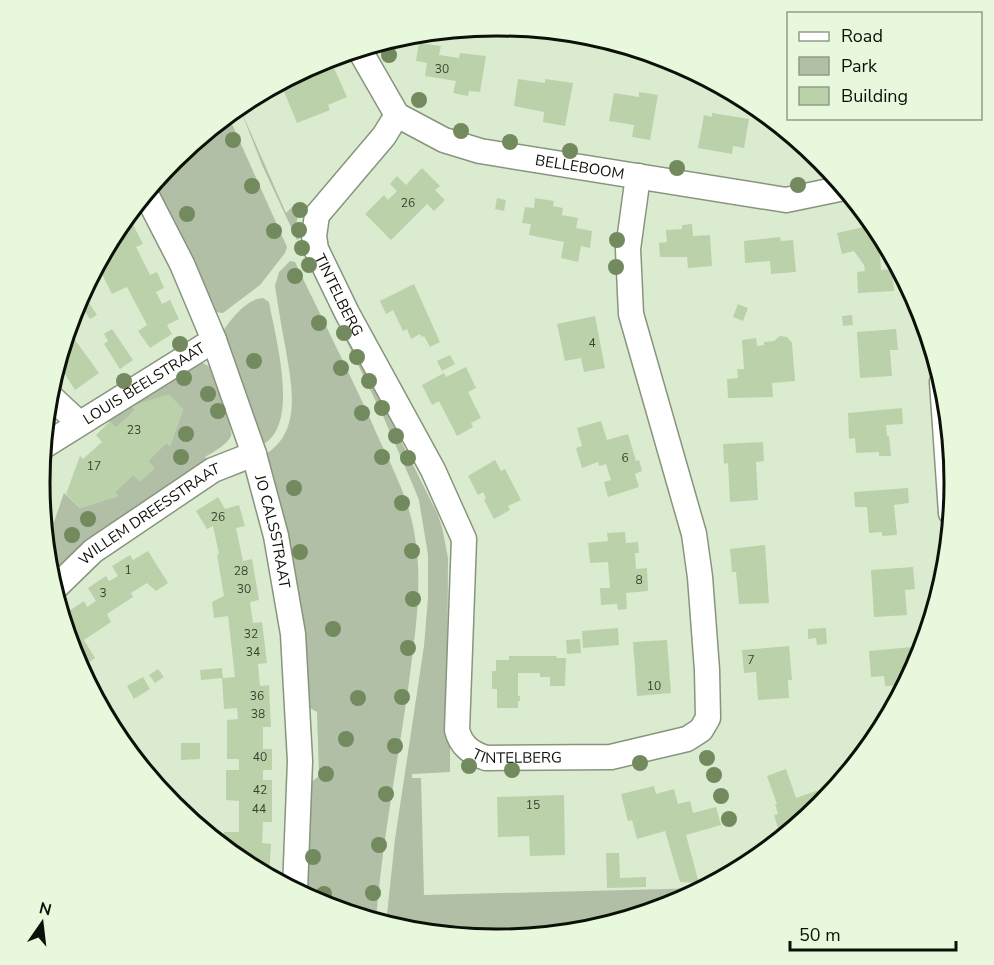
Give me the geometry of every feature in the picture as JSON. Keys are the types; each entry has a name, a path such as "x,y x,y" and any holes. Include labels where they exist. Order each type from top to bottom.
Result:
{"street":[{"path":"364,57 398,115"},
{"name":"TINTELBERG","path":"398,115 384,136 317,215 314,236 316,249 347,313 433,470 464,539 457,730 465,747 474,754 486,758 611,757 687,739 701,730 708,718 702,600 694,534 631,314 628,249 638,176"},
{"name":"BELLEBOOM","path":"398,115 444,140 480,151 786,200 835,190"},
{"name":"JO CALSSTRAAT","path":"150,202 182,264 214,340 254,454 276,536 293,634 300,760 295,881"},
{"name":"LOUIS BEELSTRAAT","path":"52,441 214,340"},
{"path":"58,403 79,423"},
{"name":"WILLEM DREESSTRAAT","path":"62,581 93,551 213,470 254,454"}],"green space":[{"path":"243,115 286,213 295,204 299,209 295,230 299,239 297,240 263,167"},
{"path":"232,123 287,247 285,253 260,285 223,313 215,312 157,193 181,167"},
{"path":"303,245 437,513 448,558 447,728 450,742 450,772 412,774 412,778 421,778 424,895 682,889 613,914 526,928 468,928 387,915 395,839 424,646 428,598 428,555 419,500 383,416 300,246"},
{"path":"290,261 295,262 396,475 413,524 415,537 418,573 416,628 386,831 377,913 304,885 309,784 319,776 317,712 308,707 264,455 277,445 285,433 292,405 290,375 275,286 279,272"},
{"path":"263,298 269,302 276,336 283,400 280,419 274,435 262,445 223,331 245,305"},
{"path":"203,363 214,373 230,423 231,436 220,448 205,457 208,462 60,573 52,521 54,522 64,493 80,508 118,496 115,492 133,475 154,468 148,461 166,443 170,446 183,409 132,406 135,410 116,428 105,417 193,366"}],"building":[{"path":"420,43 441,46 439,55 459,58 460,53 486,56 480,92 469,91 468,96 453,93 456,81 425,76 427,63 416,61"},
{"path":"334,68 347,97 328,105 330,110 297,123 284,91"},
{"path":"518,79 545,83 545,79 573,83 565,126 543,122 544,112 514,106"},
{"path":"639,92 658,95 650,140 632,137 634,125 609,121 614,93 639,97"},
{"path":"712,113 749,119 744,148 733,146 732,154 698,148 704,115 712,117"},
{"path":"422,168 440,186 435,190 445,200 434,211 427,204 391,240 365,214 384,195 388,200 397,191 390,184 397,176 406,185"},
{"path":"497,198 506,200 504,211 495,209"},
{"path":"535,198 554,201 553,206 563,208 562,215 578,218 576,228 592,231 590,248 581,246 578,262 561,258 564,242 529,235 531,224 522,223 525,207 534,208"},
{"path":"692,224 693,236 710,235 712,266 688,268 687,257 660,257 659,243 667,242 666,230 682,229 682,225"},
{"path":"133,225 143,244 136,247 150,275 157,272 164,288 156,292 162,304 170,300 179,319 167,325 172,334 150,348 138,331 147,325 127,287 112,294 102,274 110,260 113,258 112,256"},
{"path":"863,227 881,254 881,270 889,269 893,276 894,291 858,293 857,272 865,271 864,265 854,251 842,254 837,233"},
{"path":"780,237 781,241 793,240 796,272 771,274 770,261 745,263 744,241"},
{"path":"414,284 440,342 430,347 424,336 420,334 411,339 407,329 403,331 393,310 386,314 380,301"},
{"path":"89,302 97,315 90,319 85,311"},
{"path":"738,304 748,308 743,321 733,317"},
{"path":"852,315 853,325 843,326 842,316"},
{"path":"595,316 605,368 584,372 581,358 565,361 557,324"},
{"path":"112,329 133,360 120,369 104,344 108,341 104,334"},
{"path":"896,329 898,350 890,350 892,376 860,378 857,332"},
{"path":"780,336 787,337 792,343 795,381 772,383 773,397 728,398 727,379 738,378 737,369 744,369 742,340 756,338 757,346 764,345 764,342 774,341"},
{"path":"74,339 99,373 75,390 64,373"},
{"path":"450,355 455,364 442,371 437,361"},
{"path":"466,367 476,388 468,392 481,418 471,423 473,427 457,436 439,401 432,405 422,385 444,373 446,377"},
{"path":"169,394 183,409 170,446 166,443 148,461 155,468 140,482 133,475 115,492 118,496 80,508 66,494 80,456 83,459 102,442 96,435 110,421 116,428 135,410 131,406"},
{"path":"902,408 903,424 886,425 891,456 879,456 879,452 856,453 855,438 849,439 848,413"},
{"path":"601,421 607,440 628,434 636,461 639,460 642,471 635,474 639,487 608,497 604,482 611,480 606,464 599,466 598,462 582,468 576,448 582,446 577,428"},
{"path":"763,442 764,461 756,462 758,500 730,502 728,463 724,464 723,444"},
{"path":"495,460 501,471 505,469 521,500 508,506 510,510 494,519 484,500 486,498 483,492 478,495 468,476"},
{"path":"908,488 909,503 894,505 897,535 882,536 882,532 869,533 867,507 855,507 854,492"},
{"path":"218,497 225,509 239,505 245,526 236,528 243,561 252,559 259,600 250,602 253,623 262,622 267,663 258,664 260,686 269,685 271,727 263,727 263,749 272,749 272,770 263,770 263,780 272,780 272,822 263,822 262,843 271,844 270,866 224,836 224,832 239,832 239,801 226,800 226,770 239,770 239,759 227,759 227,720 238,719 237,708 224,709 222,678 201,680 200,670 222,668 223,678 235,677 228,616 214,618 212,602 224,596 213,526 207,529 196,511"},
{"path":"625,532 626,543 638,542 639,553 635,553 636,569 647,568 648,591 626,593 627,609 618,610 617,604 601,605 600,588 610,588 608,562 590,563 588,543 608,541 607,533"},
{"path":"765,545 769,603 739,604 736,572 732,572 730,549"},
{"path":"148,551 168,583 156,591 147,583 131,593 133,597 107,614 111,622 84,640 95,658 88,662 70,611 84,601 87,607 96,601 88,588 106,576 109,581 118,576 112,566 130,555 133,560"},
{"path":"913,567 915,589 905,590 907,615 874,617 871,570"},
{"path":"618,628 619,645 583,648 582,631"},
{"path":"826,628 827,644 817,645 816,638 808,639 808,629"},
{"path":"580,639 581,653 567,654 566,640"},
{"path":"667,640 671,693 637,696 633,642"},
{"path":"789,646 792,680 788,680 789,698 758,700 756,672 744,673 742,650"},
{"path":"912,647 894,686 885,686 884,676 871,677 869,651"},
{"path":"509,656 566,658 565,686 550,686 550,677 540,677 540,673 518,673 520,701 518,701 518,708 497,708 497,689 492,689 492,671 496,671 496,660 509,660"},
{"path":"158,669 164,677 155,683 149,675"},
{"path":"143,677 150,689 134,699 127,686"},
{"path":"181,743 200,743 200,759 181,760"},
{"path":"786,769 796,798 821,789 778,829 774,815 778,814 775,804 777,804 767,776"},
{"path":"654,786 656,794 674,789 678,804 690,801 693,813 716,807 721,825 686,835 698,881 694,883 680,882 665,831 637,839 632,820 628,821 621,794"},
{"path":"564,795 565,855 530,856 529,836 498,837 497,797"},
{"path":"606,853 619,853 620,878 646,877 646,887 607,888"}]}
